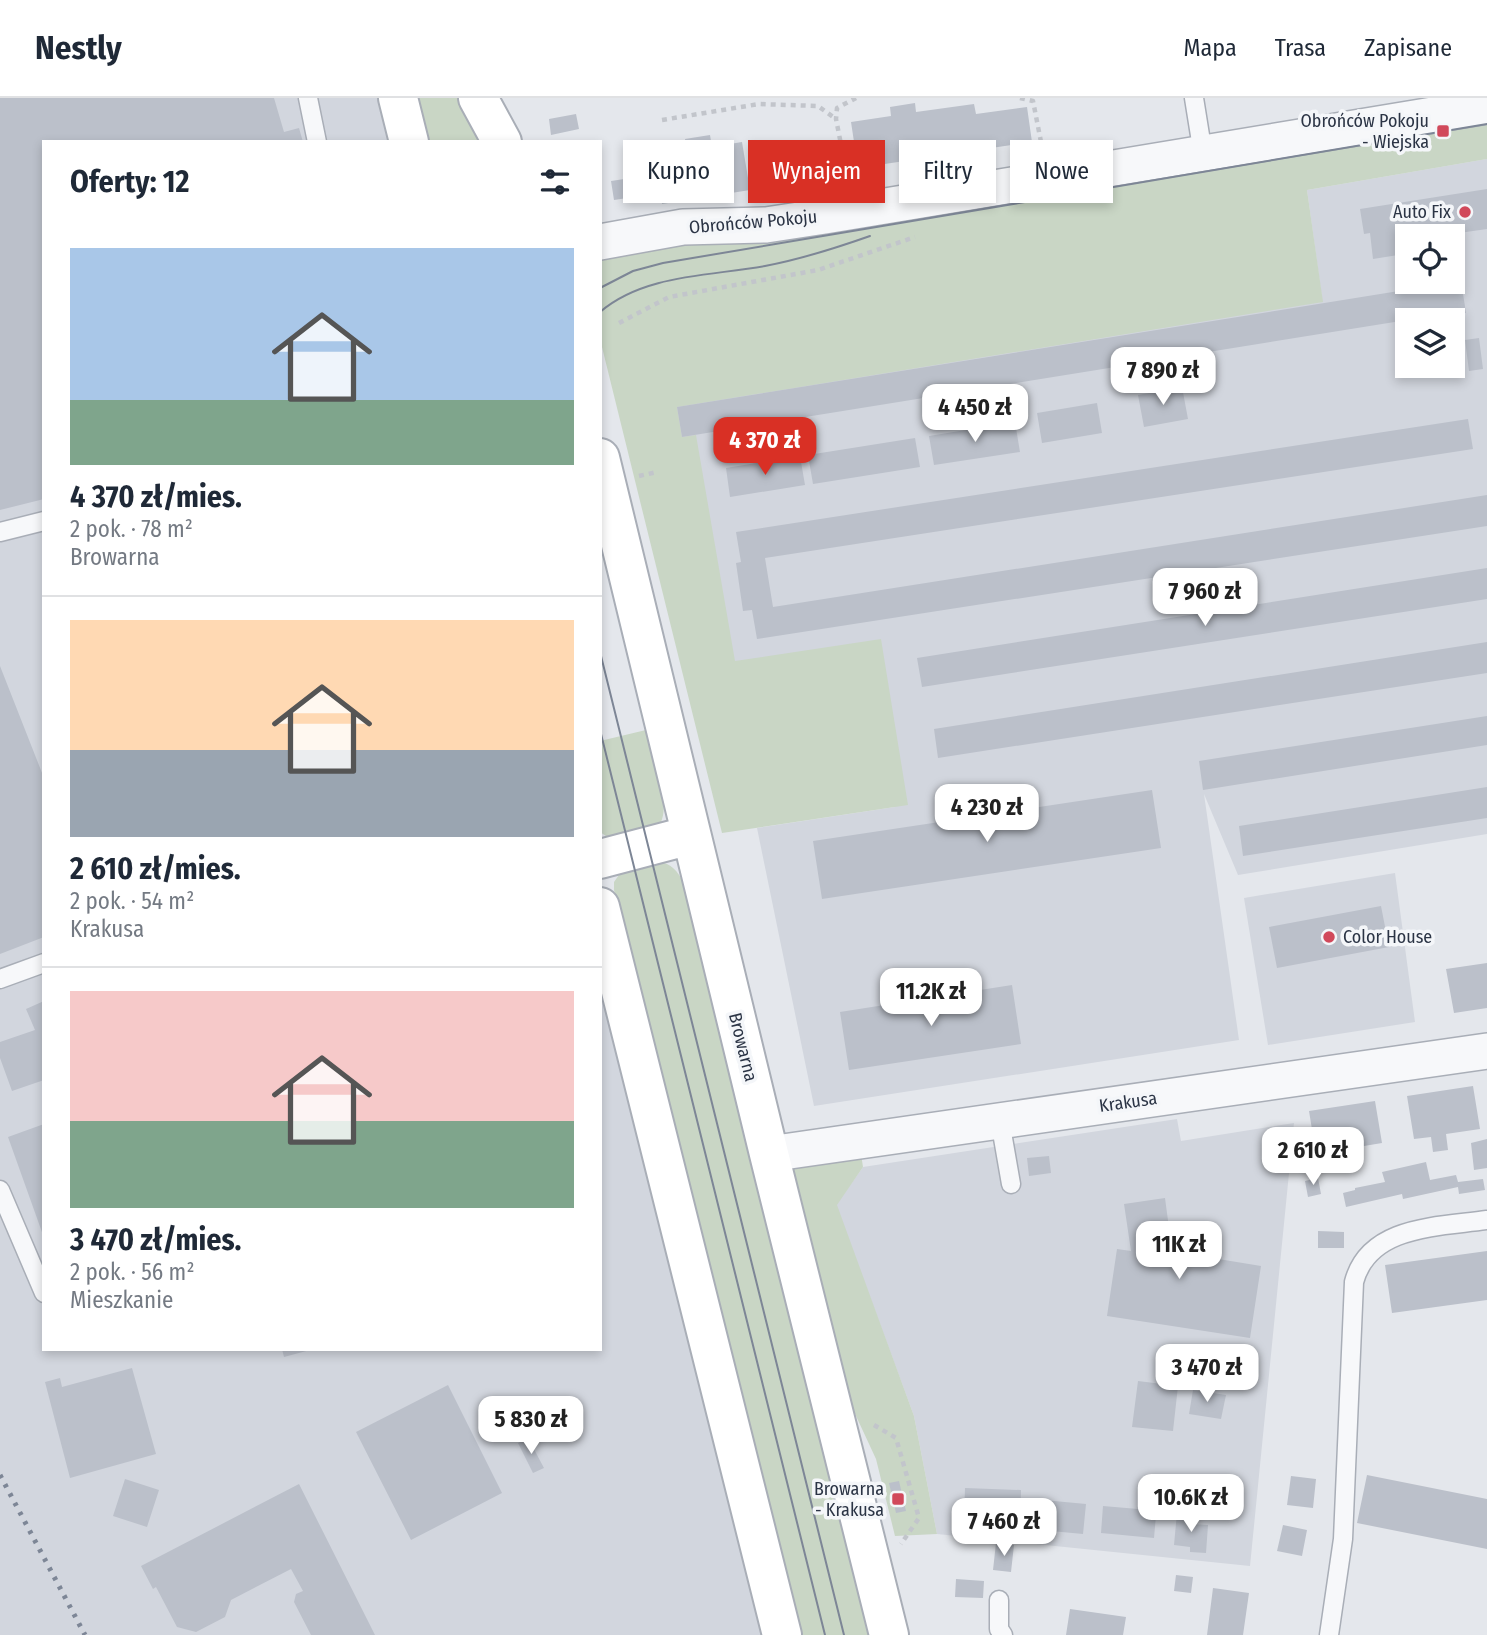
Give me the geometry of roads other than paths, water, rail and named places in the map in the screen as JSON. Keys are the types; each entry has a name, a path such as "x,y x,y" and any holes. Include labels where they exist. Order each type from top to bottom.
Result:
{"main road":[{"path":"398,98 409,140"},
{"path":"478,98 501,140"},
{"name":"Browarna","path":"602,466 889,1635"},
{"path":"602,858 691,835"},
{"path":"602,915 782,1635"}],"street":[{"name":"Obrońców Pokoju","path":"602,242 683,228 766,225 854,212 1487,106"},
{"name":"Krakusa","path":"769,1154 1487,1051"}],"lane":[{"path":"308,98 317,140"},
{"path":"1194,98 1203,154"},
{"path":"0,532 42,522"},
{"path":"0,979 42,964"},
{"path":"1000,1121 1011,1184"},
{"path":"0,1190 42,1288"},
{"path":"1329,1635 1343,1539 1356,1273 1375,1247 1387,1238 1412,1231 1487,1220"},
{"path":"999,1600 999,1629 1003,1635"}],"tram line":[{"path":"602,287 633,271 663,263 1487,124"},
{"path":"602,311 637,290 657,283 779,263 870,236"},
{"path":"602,660 844,1635"},
{"path":"602,738 825,1635"}],"railway":[{"path":"0,1475 85,1635"}],"place":[{"name":"Obrońców Pokoju - Wiejska","path":"1443,131"},
{"name":"Auto Fix","path":"1465,212"},
{"name":"Color House","path":"1329,937"},
{"name":"Browarna - Krakusa","path":"898,1499"}]}
